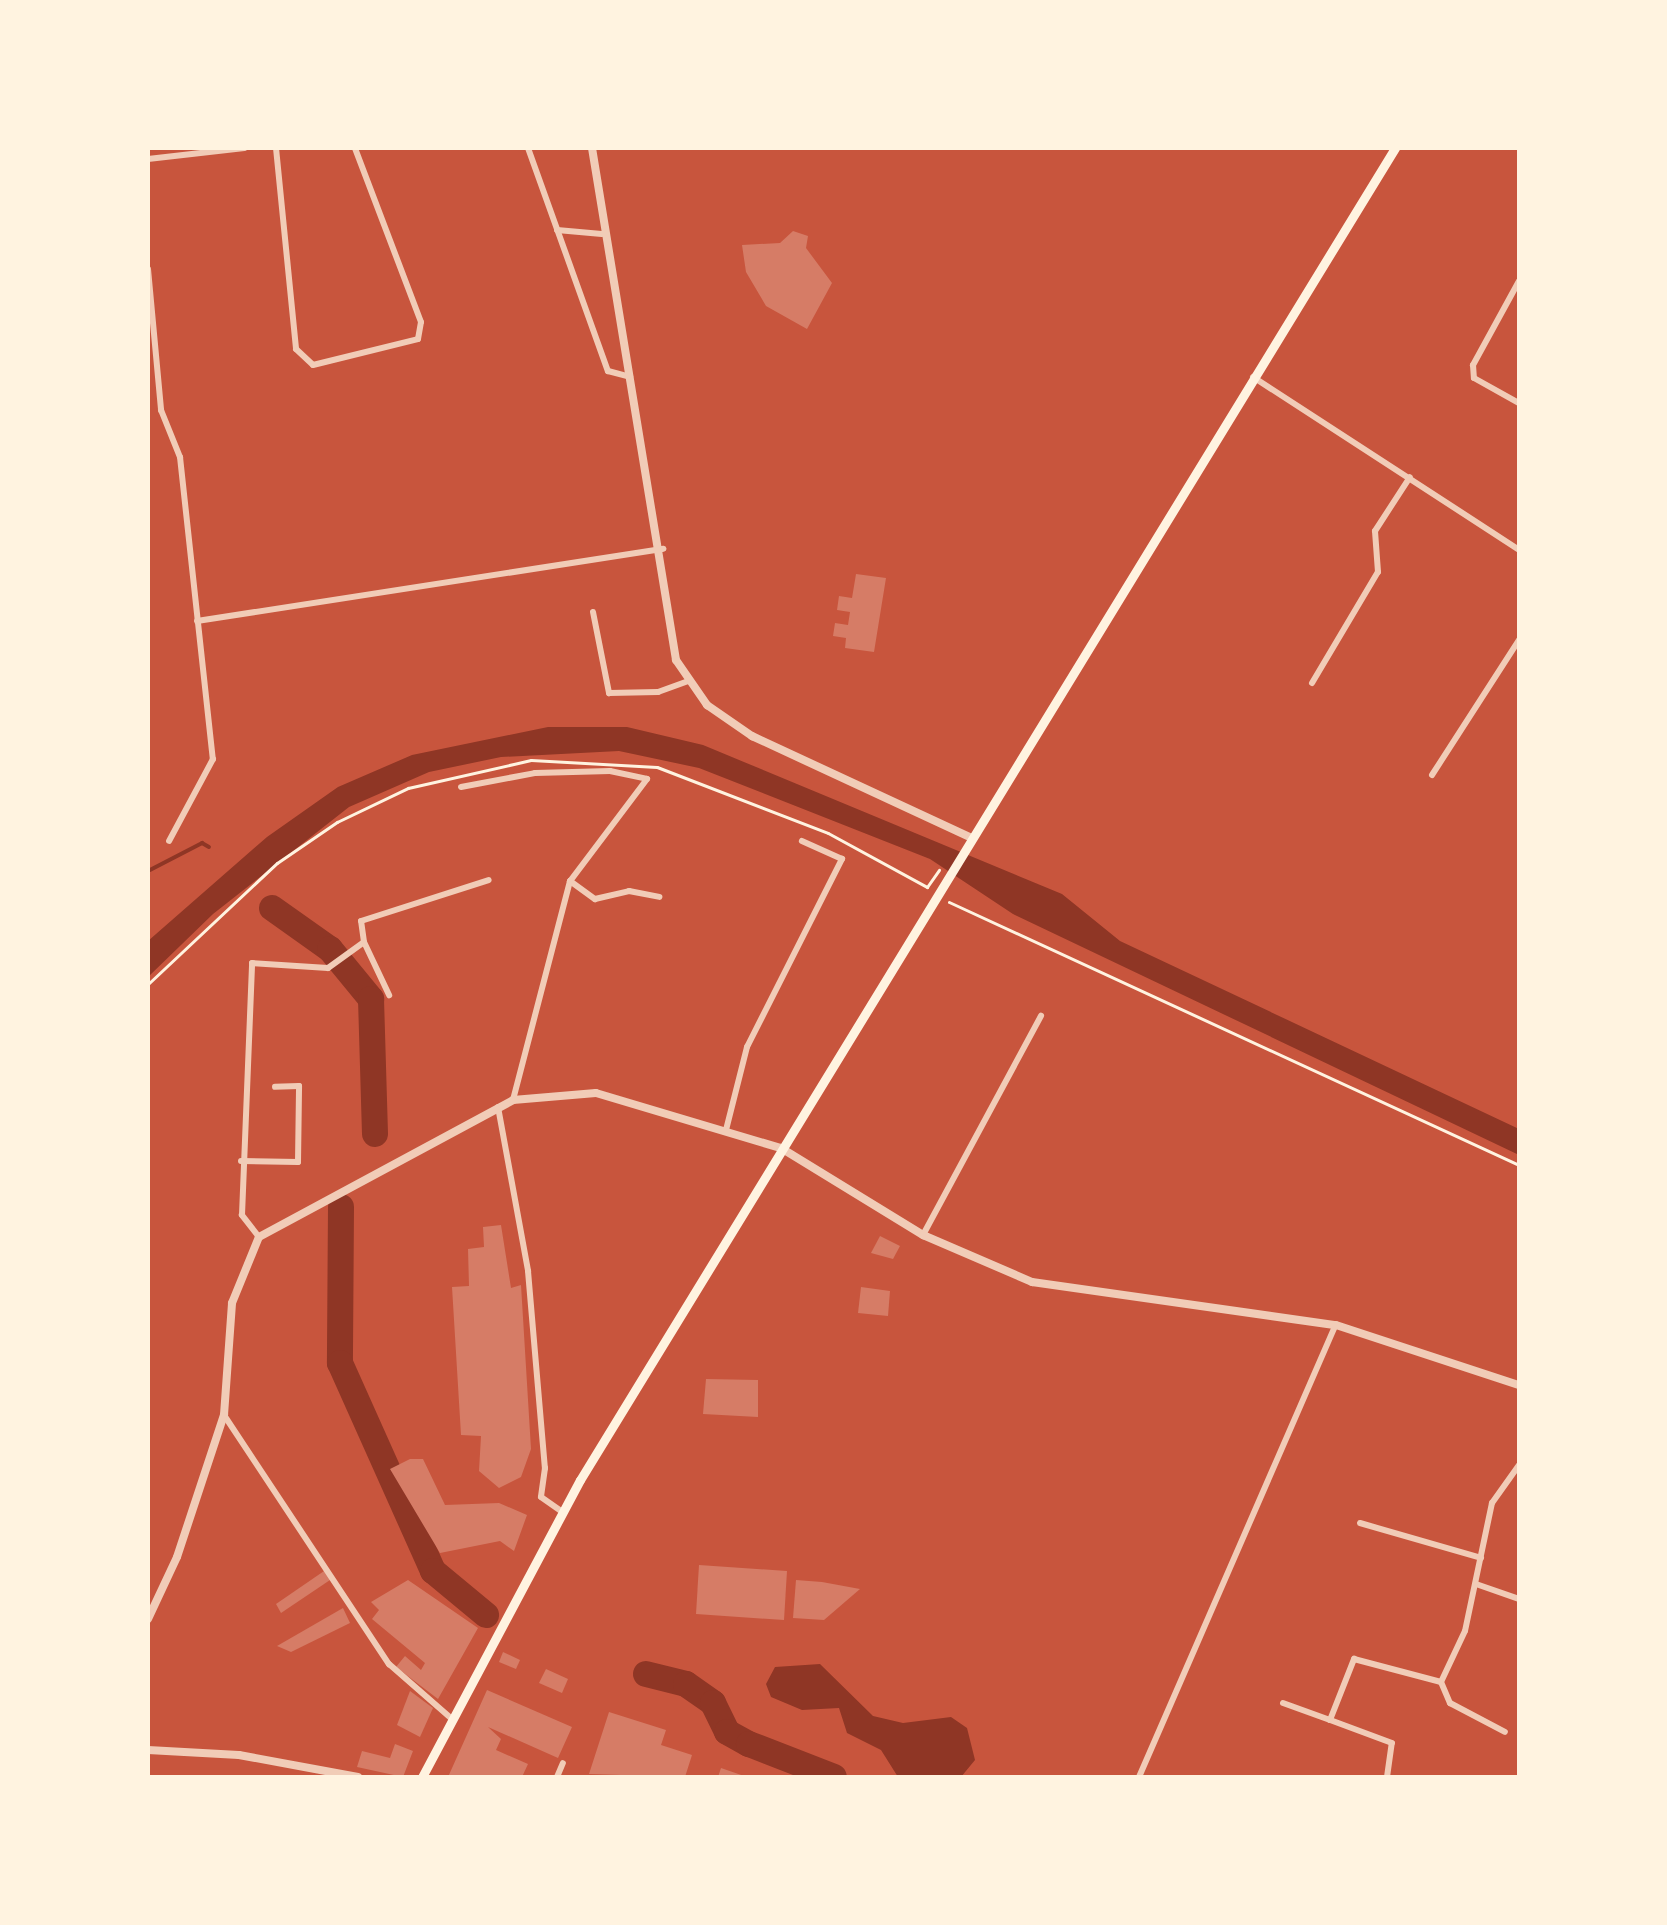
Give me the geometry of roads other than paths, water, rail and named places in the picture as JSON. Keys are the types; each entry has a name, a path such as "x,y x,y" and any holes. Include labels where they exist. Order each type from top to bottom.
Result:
{"main road":[{"path":"422,1777 561,1511 1395,148"}],"street":[{"path":"148,159 244,148"},
{"path":"276,148 296,349 313,365 418,339 421,322 355,148"},
{"path":"528,148 608,371 633,378"},
{"path":"592,148 602,234 633,378 663,549 676,660 707,705 752,736 972,838"},
{"path":"557,230 602,234"},
{"path":"148,269 161,410 180,457 213,759 169,841"},
{"path":"1519,281 1473,365 1474,378 1519,403"},
{"path":"1253,377 1519,550"},
{"path":"1312,683 1378,572 1375,531 1410,477"},
{"path":"197,621 663,549"},
{"path":"593,612 609,693 658,692 689,681"},
{"path":"1432,775 1519,640"},
{"path":"461,787 535,773 610,771 647,779 570,881 513,1100"},
{"path":"726,1130 747,1047 842,859 802,841"},
{"path":"389,995 364,942 361,921 489,880"},
{"path":"570,881 595,899 629,891 659,897"},
{"path":"259,1237 242,1215 241,1161 252,963 328,968 364,942"},
{"path":"923,1235 1041,1016"},
{"path":"241,1161 298,1162 299,1086 275,1087"},
{"path":"148,1619 177,1557 224,1415 232,1303 259,1237 336,1190 513,1100 596,1093 781,1148 923,1235 1032,1282 1336,1325 1519,1385"},
{"path":"498,1107 528,1271 545,1468 541,1497 561,1511"},
{"path":"1139,1777 1336,1325"},
{"path":"224,1415 389,1664 451,1718"},
{"path":"1505,1732 1450,1703 1441,1682 1476,1584 1492,1503 1519,1465"},
{"path":"1360,1523 1481,1558"},
{"path":"1476,1584 1519,1599"},
{"path":"1330,1720 1359,1656 1441,1682"},
{"path":"1283,1703 1392,1743 1387,1777"},
{"path":"148,1750 239,1755 358,1777"},
{"path":"557,1777 563,1763"}],"waterway":[{"path":"148,871 202,843 209,847"},
{"path":"272,908 330,949 371,999 375,1134"},
{"path":"341,1207 340,1363 433,1571 486,1615"},
{"path":"646,1674 686,1684 713,1703 727,1732 749,1744 834,1777"}]}
